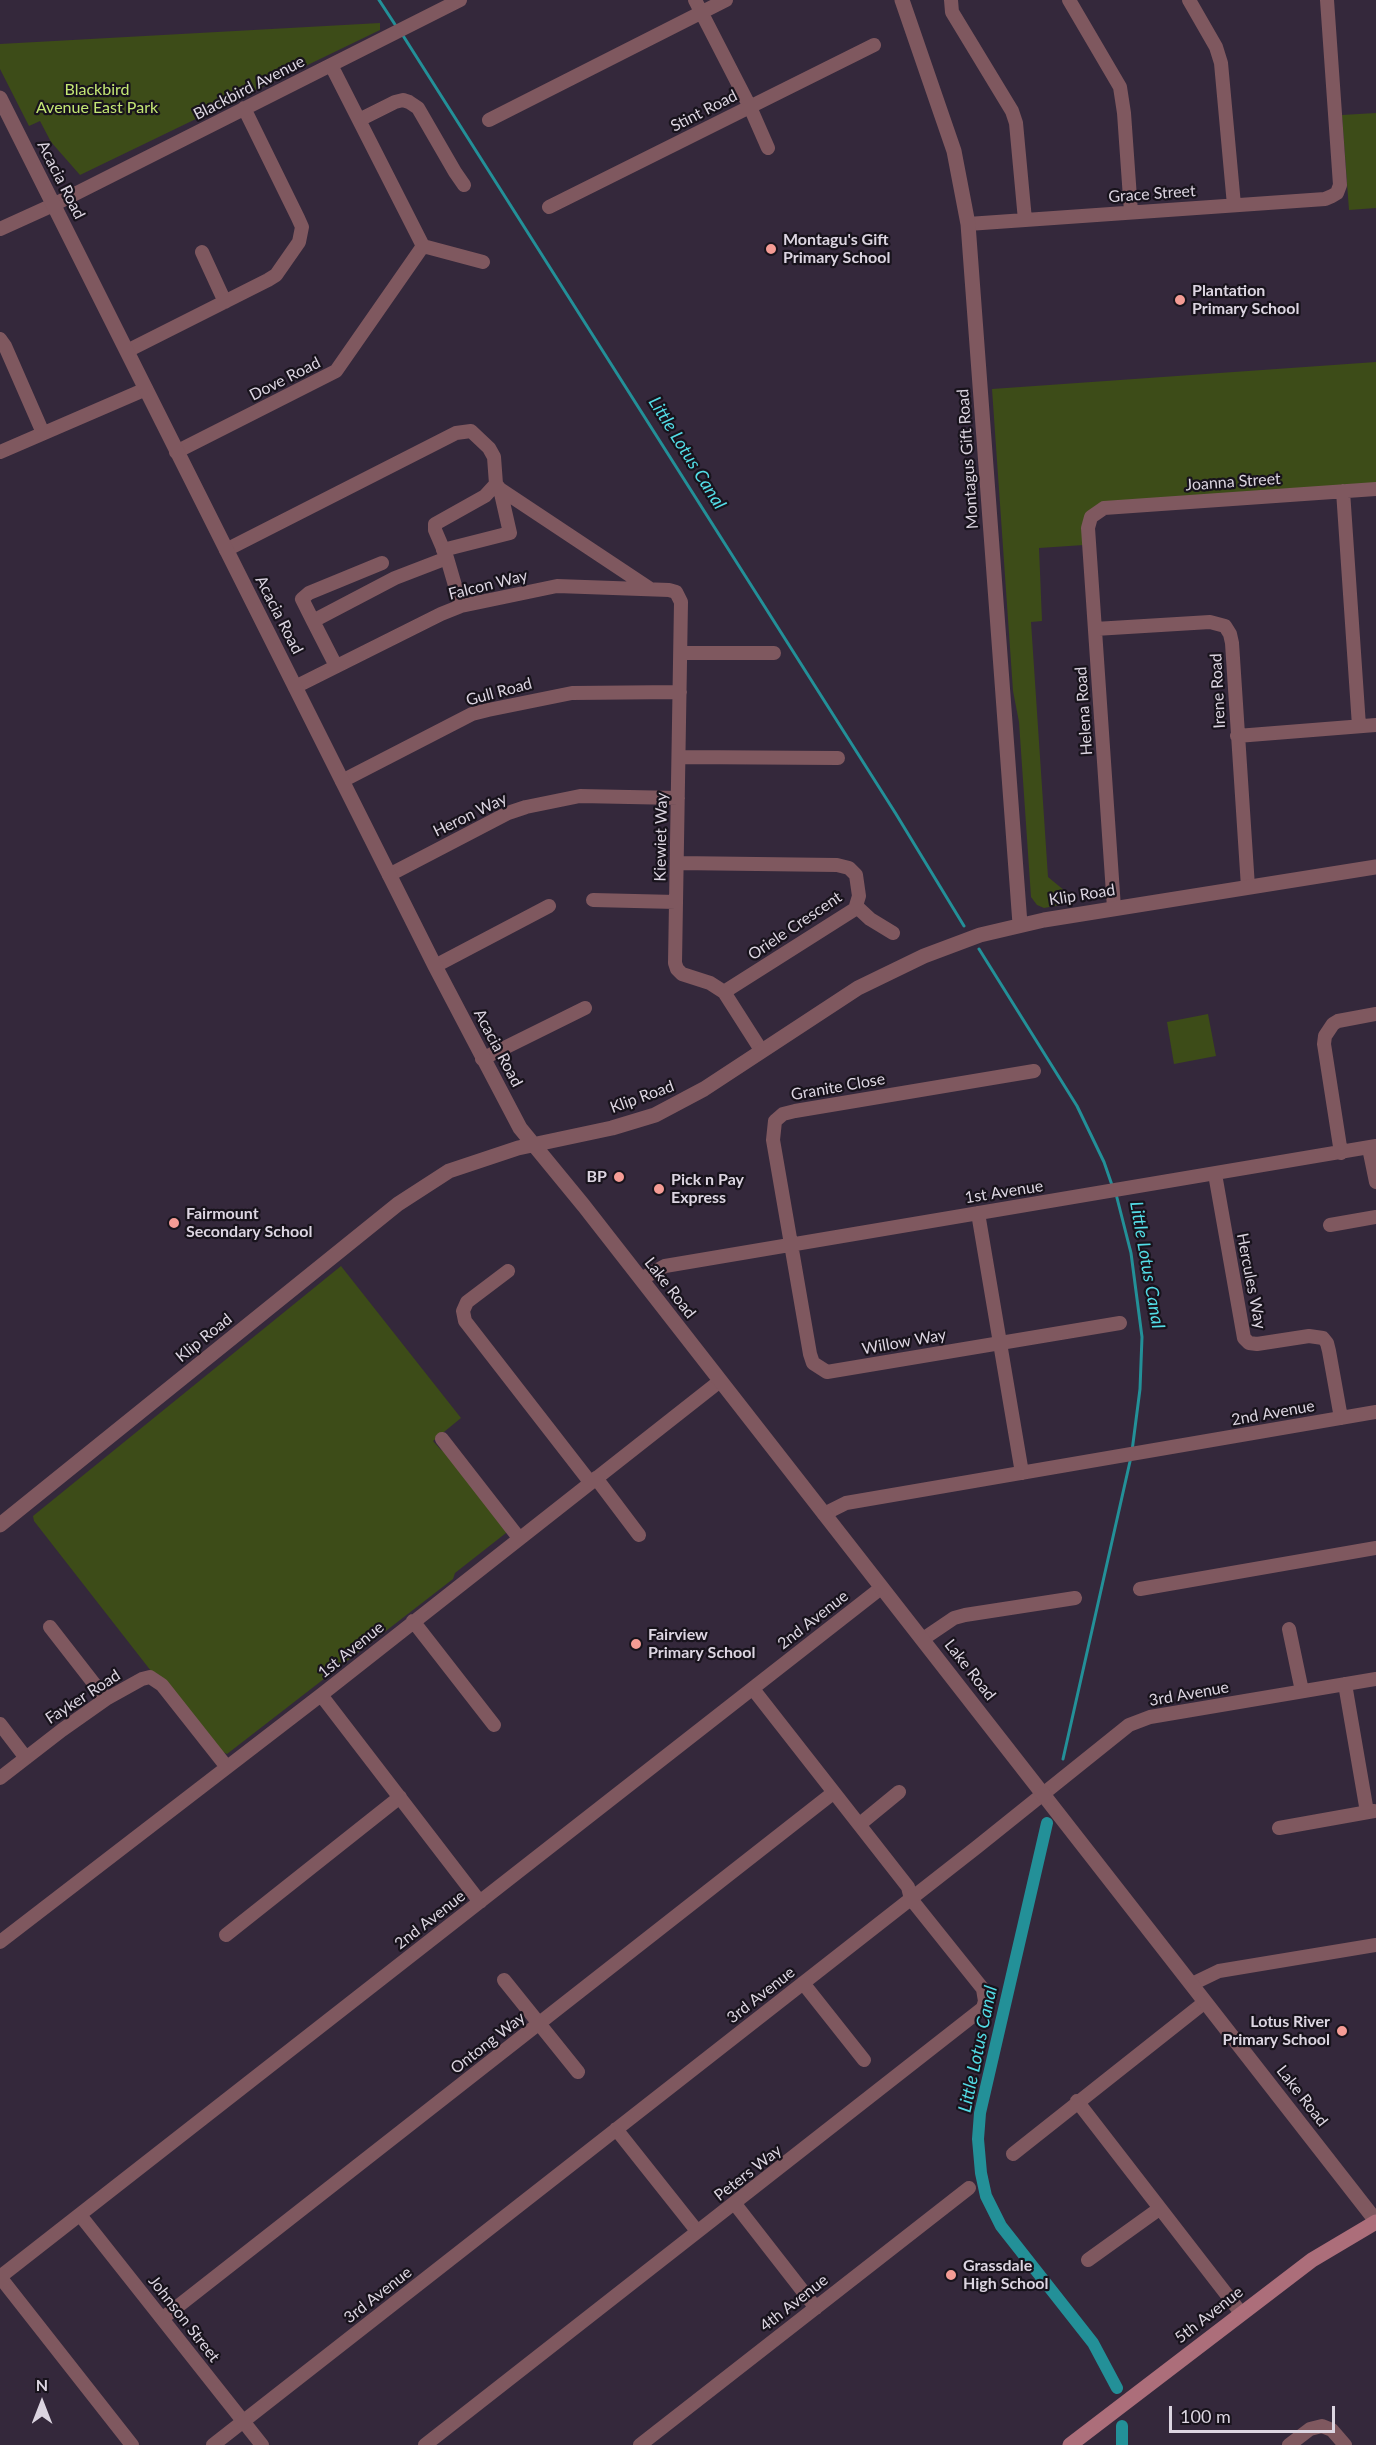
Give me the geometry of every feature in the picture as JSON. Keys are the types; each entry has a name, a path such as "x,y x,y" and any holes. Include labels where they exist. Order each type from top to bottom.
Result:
{"main road":[{"name":"5th Avenue","path":"1070,2445 1312,2260 1376,2222"}],"street":[{"name":"Blackbird Avenue","path":"0,229 53,206 460,0"},
{"path":"489,120 698,6 726,0"},
{"name":"Montagus Gift Road","path":"902,0 954,151 968,224 1020,924"},
{"path":"951,0 952,12 1012,111 1016,123 1025,220"},
{"path":"1069,0 1119,87 1124,113 1131,212"},
{"path":"1190,0 1216,47 1221,63 1234,205"},
{"name":"Grace Street","path":"968,224 1325,199 1337,193 1340,185 1327,0"},
{"path":"698,6 750,107 768,148"},
{"name":"Stint Road","path":"549,207 874,45"},
{"path":"331,65 423,246 483,262"},
{"name":"Acacia Road","path":"0,98 482,1059 520,1128 532,1144"},
{"path":"359,120 395,102 403,100 410,102 422,114 454,172 464,184"},
{"path":"127,351 276,275 298,242 302,233 298,218 244,108"},
{"name":"Dove Road","path":"176,452 336,371 423,246"},
{"path":"202,252 225,302"},
{"path":"0,339 43,433"},
{"path":"0,452 146,389"},
{"path":"226,550 456,433 471,431 489,448 494,457 498,486 510,533 445,554 313,621"},
{"path":"461,606 435,530 437,522 485,496 498,486"},
{"path":"498,486 650,589"},
{"name":"Joanna Street","path":"1094,513 1104,508 1376,489"},
{"path":"1343,491 1359,726"},
{"name":"Helena Road","path":"1094,513 1088,528 1114,908"},
{"path":"336,666 302,599 309,593 382,563"},
{"name":"Falcon Way","path":"296,687 461,606 557,586 669,590"},
{"name":"Kiewiet Way","path":"669,590 676,592 681,602 677,969 682,974 710,983 724,992"},
{"name":"Irene Road","path":"1095,628 1210,622 1225,626 1232,643 1248,887"},
{"path":"681,653 774,653"},
{"name":"Gull Road","path":"342,781 472,714 572,693 680,692"},
{"path":"1237,736 1376,725"},
{"path":"679,757 838,758"},
{"name":"Heron Way","path":"389,875 508,813 526,807 580,796 678,798"},
{"name":"Oriele Crescent","path":"677,863 837,865 849,868 856,875 859,896 856,906 845,916 724,992"},
{"name":"Klip Road","path":"2,1521 419,1189 461,1166 532,1144 612,1128 655,1115 704,1089 858,988 958,942 1020,924 1376,867"},
{"path":"593,900 676,902"},
{"path":"435,966 549,906"},
{"path":"856,906 870,919 893,933"},
{"path":"724,992 761,1050"},
{"path":"482,1059 585,1008"},
{"path":"1341,1152 1324,1044 1325,1036 1333,1024 1338,1021 1376,1014"},
{"name":"Granite Close","path":"792,1245 773,1140 775,1121 783,1114 1034,1071"},
{"name":"Lake Road","path":"532,1144 641,1279 1376,2222"},
{"path":"1373,1147 1376,1182"},
{"name":"1st Avenue","path":"641,1279 665,1266 1373,1147"},
{"name":"Hercules Way","path":"1215,1174 1244,1338 1249,1343 1257,1344 1309,1336 1323,1338 1328,1343 1341,1418"},
{"path":"978,1213 1022,1473"},
{"path":"1330,1225 1376,1217"},
{"name":"Willow Way","path":"792,1245 810,1354 813,1363 827,1372 1120,1323"},
{"path":"508,1271 467,1302 463,1311 467,1325 639,1535"},
{"name":"1st Avenue","path":"0,1942 321,1695 720,1381"},
{"name":"2nd Avenue","path":"824,1514 846,1503 1376,1412"},
{"path":"442,1439 519,1538"},
{"path":"1140,1589 1376,1548"},
{"name":"2nd Avenue","path":"0,2277 881,1588"},
{"path":"923,1640 954,1618 1075,1598"},
{"path":"413,1621 494,1725"},
{"path":"50,1627 106,1699"},
{"path":"1289,1629 1302,1691"},
{"name":"Fayker Road","path":"0,1778 106,1699 150,1677 157,1680 226,1766"},
{"name":"3rd Avenue","path":"213,2445 1044,1795 1120,1731 1138,1720 1376,1679"},
{"path":"1279,1828 1371,1812 1346,1684"},
{"path":"753,1689 908,1887 911,1899"},
{"path":"321,1695 480,1902"},
{"path":"0,1724 26,1758"},
{"path":"860,1824 899,1792"},
{"name":"Ontong Way","path":"163,2319 834,1793"},
{"path":"226,1935 400,1797"},
{"name":"Peters Way","path":"425,2445 983,2008 985,2001 983,1989 911,1899"},
{"path":"1192,1984 1219,1971 1376,1945"},
{"path":"504,1980 578,2072"},
{"path":"803,1983 864,2060"},
{"path":"1013,2154 1205,2002"},
{"path":"1077,2102 1241,2313"},
{"path":"616,2129 697,2231"},
{"name":"4th Avenue","path":"640,2445 969,2188"},
{"path":"735,2204 816,2308"},
{"path":"1088,2260 1159,2209"},
{"name":"Johnson Street","path":"80,2215 261,2445"},
{"path":"0,2277 132,2445"},
{"path":"1289,2445 1310,2429 1322,2426 1336,2433 1345,2445"}],"green space":[{"name":"Blackbird Avenue East Park","path":"380,23 380,30 80,175 51,142 40,121 29,126 0,69 0,44"},
{"path":"1376,113 1376,208 1349,210 1342,115"},
{"path":"1376,362 1376,484 1104,502 1084,545 1039,548 1042,621 1031,622 1048,877 1076,902 1044,908 1037,905 1031,897 1019,722 1013,691 992,389"},
{"path":"1208,1014 1216,1056 1174,1064 1167,1022"},
{"path":"341,1266 461,1418 433,1441 441,1450 448,1452 507,1528 506,1533 455,1573 453,1579 227,1754 219,1750 159,1675 151,1671 34,1521 33,1516"}],"waterway":[{"name":"Little Lotus Canal","path":"379,0 396,26"},
{"name":"Little Lotus Canal","path":"402,34 896,814 964,926"},
{"name":"Little Lotus Canal","path":"979,949 1077,1106 1104,1162 1113,1188"},
{"name":"Little Lotus Canal","path":"1116,1194 1131,1253 1142,1337 1140,1389 1132,1451"},
{"name":"Little Lotus Canal","path":"1063,1759 1131,1457"},
{"name":"Little Lotus Canal","path":"1047,1823 980,2113 978,2139 981,2173 986,2196 1001,2226 1093,2343 1117,2388"},
{"name":"Little Lotus Canal","path":"1122,2426 1122,2445"}],"place":[{"name":"Montagu's Gift Primary School","path":"771,249"},
{"name":"Plantation Primary School","path":"1180,300"},
{"name":"BP","path":"619,1177"},
{"name":"Pick n Pay Express","path":"659,1189"},
{"name":"Fairmount Secondary School","path":"174,1223"},
{"name":"Fairview Primary School","path":"636,1644"},
{"name":"Lotus River Primary School","path":"1342,2031"},
{"name":"Grassdale High School","path":"951,2275"}]}
